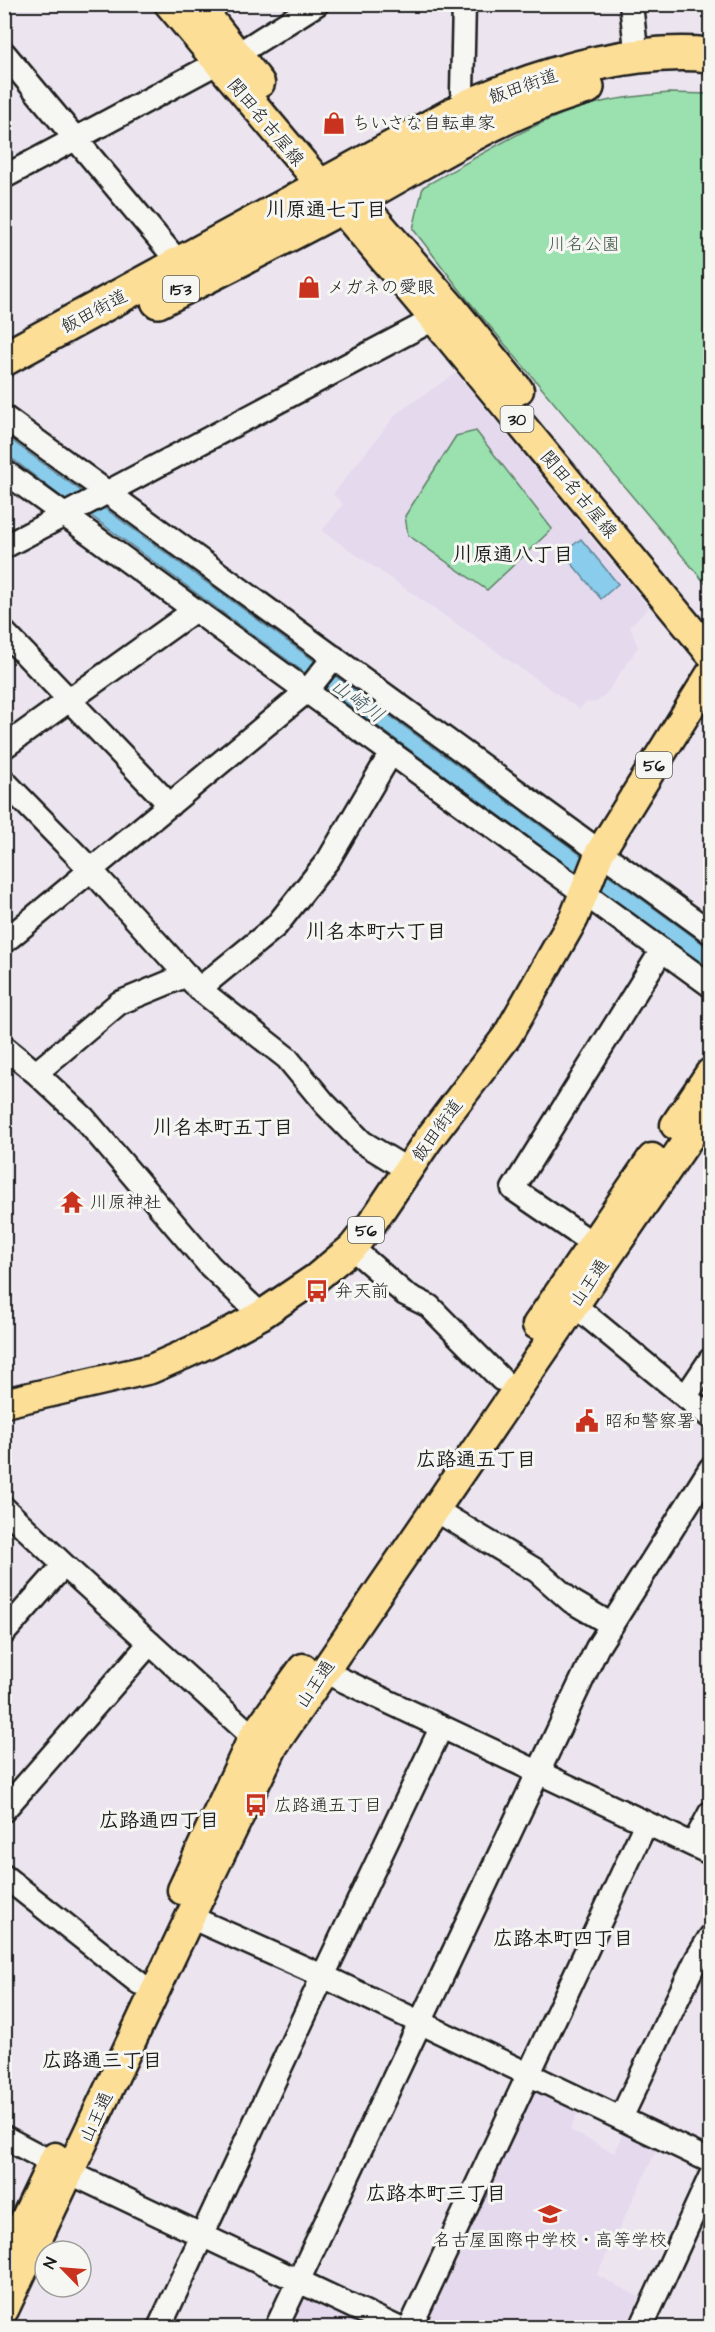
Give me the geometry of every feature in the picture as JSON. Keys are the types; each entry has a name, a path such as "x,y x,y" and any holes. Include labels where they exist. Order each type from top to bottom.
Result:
{"highway":[{"name":"飯田街道","path":"4,381 475,118 533,80 637,58 711,56"},
{"name":"飯田街道","path":"475,118 548,100 608,81 639,76 711,76"},
{"name":"飯田街道","path":"4,359 180,264 339,192"}],"main road":[{"name":"関田名古屋線","path":"169,4 226,59 339,192 434,319 711,653"},
{"name":"関田名古屋線","path":"198,4 226,59"},
{"name":"関田名古屋線","path":"339,192 453,309 711,623"},
{"name":"飯田街道","path":"4,1402 151,1369 211,1342 261,1315 316,1278 352,1248 372,1223 428,1140 507,1036 569,927 599,854 711,675"},
{"name":"山王通","path":"4,2263 61,2168 190,1917 274,1745 434,1509 567,1298 592,1243 711,1073"},
{"name":"山王通","path":"4,2310 139,1983 253,1737 310,1658 501,1379 567,1298 711,1107"}],"street":[{"path":"4,177 226,59 317,4"},
{"path":"464,4 462,91 475,118"},
{"path":"630,4 637,58"},
{"path":"4,53 180,264"},
{"path":"4,547 434,319"},
{"path":"4,417 334,657 599,854 711,932"},
{"path":"4,471 711,985"},
{"path":"4,747 195,610"},
{"path":"4,632 170,805"},
{"path":"4,942 307,691 334,657"},
{"path":"36,1073 119,1003 193,982 276,926 329,859 391,753"},
{"path":"4,781 91,870 193,982 287,1058 325,1104 362,1142 408,1170"},
{"path":"592,1243 513,1189 662,950"},
{"path":"4,1047 83,1117 210,1266 261,1315"},
{"path":"352,1248 405,1294 429,1306 501,1379"},
{"path":"567,1298 711,1417"},
{"path":"686,1396 711,1360"},
{"path":"276,2328 597,1648 711,1469"},
{"path":"4,1509 253,1737"},
{"path":"434,1509 537,1571 571,1601 612,1625"},
{"path":"4,1633 64,1565"},
{"path":"4,1810 12,1788 150,1643"},
{"path":"324,1671 702,1849 711,1813"},
{"path":"159,2328 441,1728"},
{"path":"410,2328 645,1823"},
{"path":"7,1884 139,1983"},
{"path":"190,1917 323,1976 711,2161"},
{"path":"621,2118 697,1958 711,1937"},
{"path":"4,2137 61,2168 398,2328"},
{"path":"641,2328 711,2176"}],"shaded area":[{"path":"456,373 649,608 630,626 638,647 606,694 597,702 586,703 579,709 322,531 343,504 333,494 397,413"},
{"name":"名古屋国際中学校・高等学校","path":"539,2090 579,2109 570,2130 614,2153 623,2133 657,2149 597,2275 639,2297 626,2327 425,2328 423,2322 532,2093"},
{"path":"302,2297 371,2327 283,2328"}],"green space":[{"name":"川名公園","path":"668,93 710,94 710,589 467,299 413,229 423,187 507,140 550,119 594,104 621,98"},
{"path":"476,431 552,529 487,590 408,535 405,516 456,436"}],"water":[{"name":"山崎川","path":"4,435 710,949 710,970 87,513 68,502 5,453"},
{"path":"581,539 618,584 601,599 563,553"}],"place":[{"name":"ちいさな自転車家","path":"334,123"},
{"name":"メガネの愛眼","path":"309,287"},
{"name":"川原神社","path":"72,1202"},
{"name":"弁天前","path":"317,1291"},
{"name":"昭和警察署","path":"587,1421"},
{"name":"広路通五丁目","path":"256,1805"},
{"name":"名古屋国際中学校・高等学校","path":"550,2214"}],"district":[{"name":"川原通七丁目","path":"326,209"},
{"name":"川原通八丁目","path":"513,554"},
{"name":"川名本町六丁目","path":"376,931"},
{"name":"川名本町五丁目","path":"223,1127"},
{"name":"広路通五丁目","path":"476,1459"},
{"name":"広路通四丁目","path":"159,1820"},
{"name":"広路本町四丁目","path":"563,1938"},
{"name":"広路通三丁目","path":"102,2060"},
{"name":"広路本町三丁目","path":"436,2193"}]}
